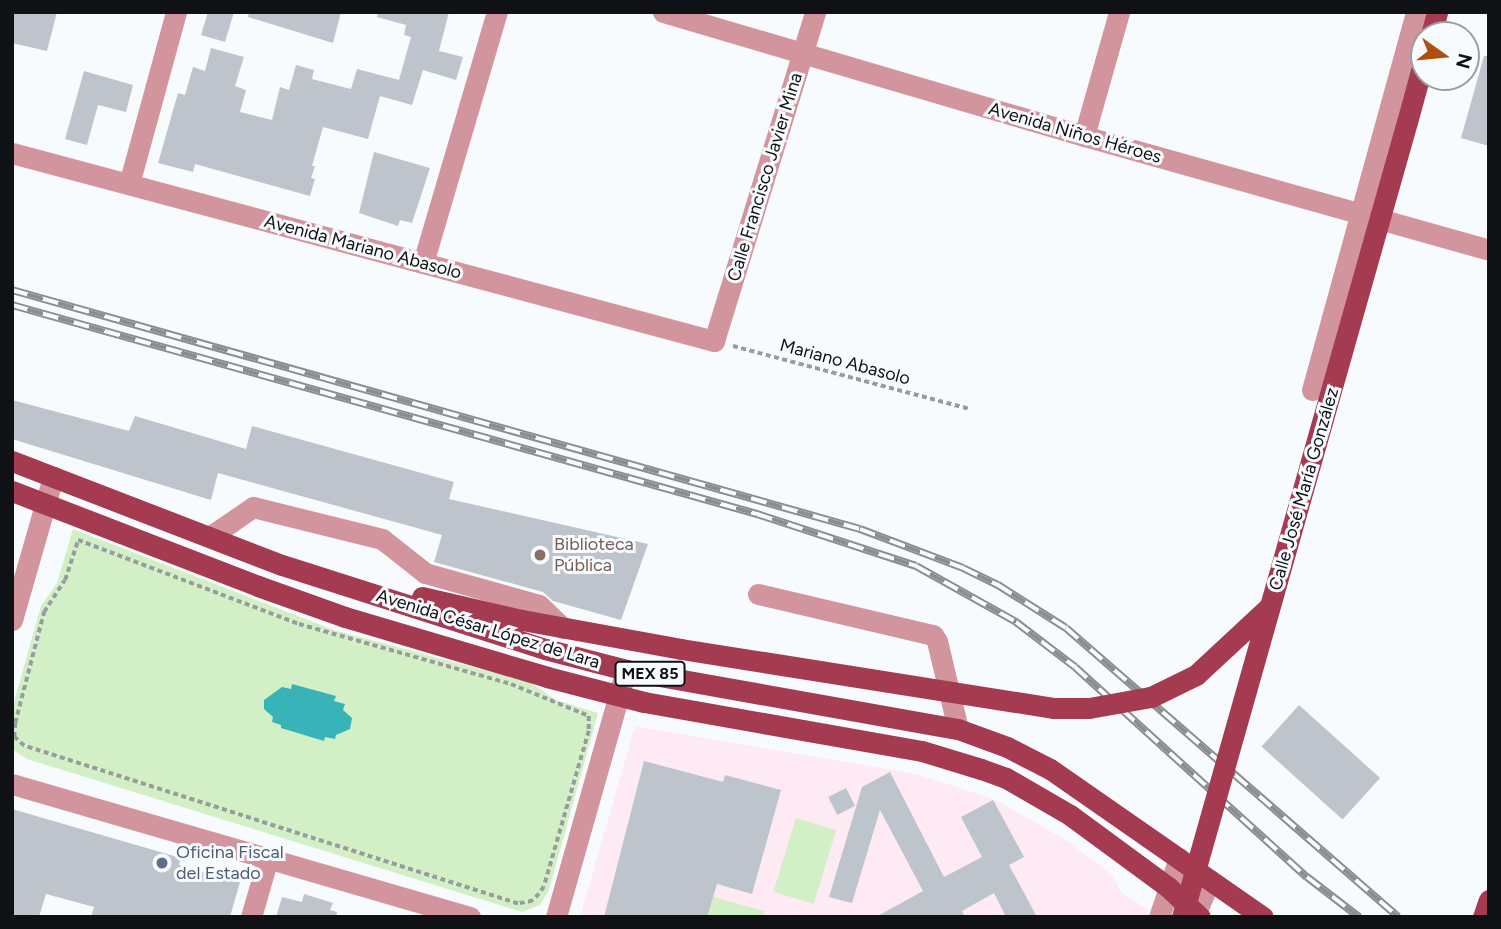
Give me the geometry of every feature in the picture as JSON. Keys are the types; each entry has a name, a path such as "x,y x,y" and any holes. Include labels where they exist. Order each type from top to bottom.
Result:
{"main road":[{"name":"Calle José María González","path":"1193,916 1272,604 1416,91"},
{"name":"Avenida César López de Lara","path":"12,461 361,592 545,649 626,670 958,730 1007,747 1050,769 1263,917"},
{"name":"Avenida César López de Lara","path":"12,491 345,617 618,697 922,751 1006,778 1070,816 1168,887 1193,916"},
{"path":"361,592 393,589 563,628 681,649 1027,704 1089,708 1151,697 1196,675 1272,604"},
{"path":"951,759 958,730"},
{"path":"1483,917 1489,900"}],"street":[{"path":"129,184 176,12"},
{"path":"423,263 496,12"},
{"name":"Avenida Niños Héroes","path":"663,12 804,51 1084,136 1489,250"},
{"name":"Calle Francisco Javier Mina","path":"714,341 815,12"},
{"path":"1084,136 1119,12"},
{"path":"1311,390 1416,12"},
{"name":"Avenida Mariano Abasolo","path":"12,153 714,341"},
{"path":"12,620 53,477"},
{"path":"211,536 253,507 382,538 425,573 539,605 563,628"},
{"path":"758,594 933,635 937,641 958,730"},
{"path":"556,917 626,670"},
{"path":"12,784 470,917"},
{"path":"251,917 268,858"},
{"path":"1159,917 1179,858"},
{"path":"1193,916 1210,880"}],"path":[{"name":"Mariano Abasolo","path":"714,341 968,410"},
{"path":"78,540 299,624 511,684 589,716 589,730 544,887 533,901 518,904 40,753 23,746 14,737 44,612 65,580 78,540"}],"shaded area":[{"path":"635,726 916,774 994,799 1066,840 1111,874 1122,893 1149,910 1147,917 580,917"}],"green space":[{"path":"73,529 334,630 531,683 556,700 598,713 549,890 540,905 522,912 27,759 12,749 12,709 41,606 57,583"},
{"path":"796,818 836,830 814,904 773,892"},
{"path":"689,890 764,911 763,917 682,917"}],"water":[{"path":"292,684 336,696 334,701 345,704 343,710 352,718 350,729 336,735 335,739 325,737 324,741 281,728 281,725 272,722 273,717 264,709 264,700 282,687 291,689"}],"building":[{"path":"12,12 57,12 47,51 12,43"},
{"path":"208,12 234,12 225,42 201,35"},
{"path":"249,12 341,12 333,43 248,17"},
{"path":"378,12 449,12 439,51 463,57 456,80 423,70 412,105 380,96 368,139 323,127 312,166 315,166 311,178 315,179 310,196 195,164 193,172 158,163 178,93 185,95 193,67 205,71 211,48 244,57 235,86 246,90 240,112 272,120 280,87 289,90 296,65 314,70 312,79 351,89 357,69 399,80 411,37 404,35 406,25 377,17"},
{"path":"1484,56 1489,56 1489,146 1461,138 1474,91 1480,91 1480,70"},
{"path":"84,71 133,85 126,112 98,105 87,145 65,139"},
{"path":"374,152 430,168 412,223 400,220 398,226 359,213"},
{"path":"12,400 129,431 135,416 246,449 252,426 454,482 449,499 648,544 621,620 553,601 543,592 434,562 442,535 218,473 211,500 12,439"},
{"path":"1299,705 1380,778 1343,820 1262,747"},
{"path":"644,761 723,782 725,775 781,790 752,894 717,884 707,917 604,917"},
{"path":"890,772 944,877 982,857 961,817 993,800 1024,857 1009,865 1037,917 1006,917 994,893 962,911 965,917 876,917 923,891 880,810 852,903 829,897 862,787"},
{"path":"846,788 855,806 837,815 828,797"},
{"path":"12,809 181,858 179,865 240,882 230,917 91,917 94,907 46,894 39,917 12,917"},
{"path":"304,894 333,903 330,910 337,912 336,917 276,917 282,897 302,902"}],"railway":[{"path":"12,290 860,529 963,568 998,585 1066,628 1398,917"},
{"path":"12,305 757,514 916,566 1016,622 1075,667 1307,877 1359,917"}],"place":[{"name":"Biblioteca Pública","path":"540,555"},
{"name":"Oficina Fiscal del Estado","path":"162,863"}]}
